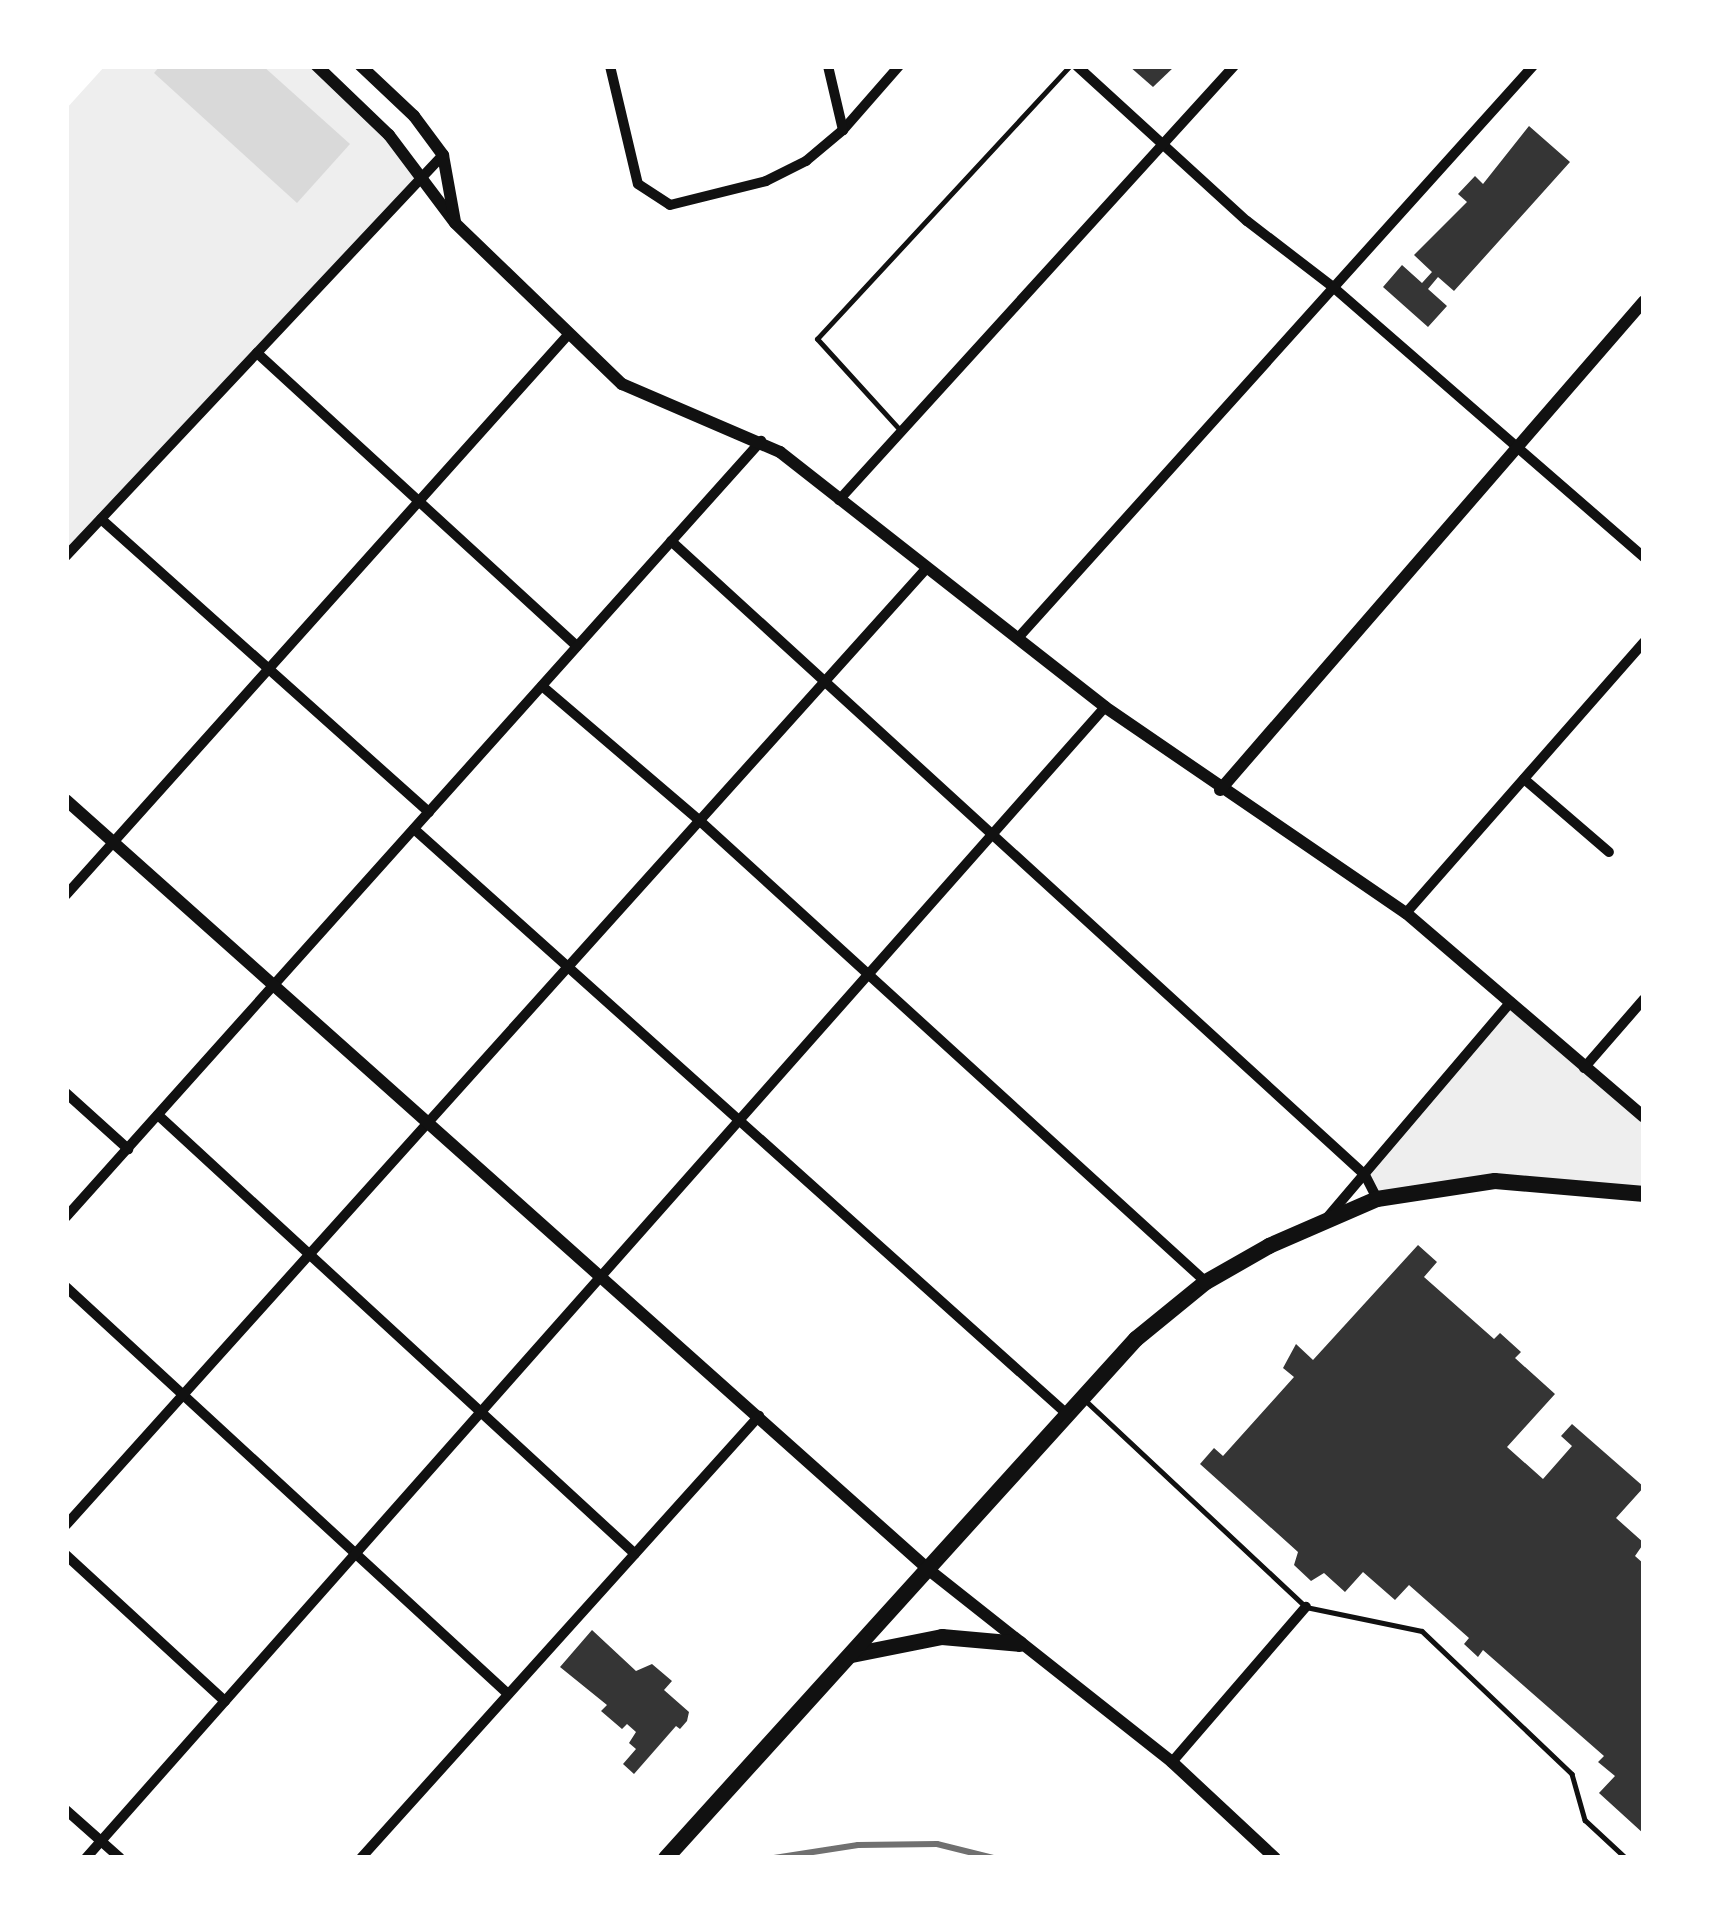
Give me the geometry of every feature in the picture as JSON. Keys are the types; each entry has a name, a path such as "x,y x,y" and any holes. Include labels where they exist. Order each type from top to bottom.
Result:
{"main road":[{"path":"666,1858 1136,1340 1207,1282 1324,1221 1378,1199 1495,1180 1644,1194"},
{"path":"851,1655 942,1637 1020,1644"}],"street":[{"path":"316,66 423,177 455,223 622,384 761,441 1105,707 1406,913 1644,1118"},
{"path":"361,66 414,116 443,155 455,223"},
{"path":"610,66 638,184 670,205 766,181 806,161 843,130 899,66"},
{"path":"828,66 843,130"},
{"path":"1074,66 1644,557"},
{"path":"839,500 1234,66"},
{"path":"1018,638 1533,66"},
{"path":"66,556 443,155"},
{"path":"1220,790 1644,301"},
{"path":"66,895 568,334"},
{"path":"257,353 577,646"},
{"path":"66,1217 761,441"},
{"path":"101,519 429,812"},
{"path":"671,541 1364,1174 1378,1199"},
{"path":"66,1525 926,569"},
{"path":"1406,913 1644,642"},
{"path":"542,686 700,821 1207,1282"},
{"path":"86,1858 1105,707"},
{"path":"1524,778 1609,852"},
{"path":"66,800 929,1570 1172,1762 1275,1858"},
{"path":"414,829 1070,1416"},
{"path":"1584,1067 1644,999"},
{"path":"1324,1221 1511,1002"},
{"path":"66,1093 128,1149"},
{"path":"158,1114 635,1554"},
{"path":"66,1287 508,1694"},
{"path":"361,1858 759,1417"},
{"path":"66,1555 225,1701"},
{"path":"1172,1762 1306,1607"},
{"path":"66,1810 119,1858"}],"lane":[{"path":"902,432 817,339 1074,66"},
{"path":"1084,1399 1306,1607 1422,1630 1572,1774 1585,1820 1626,1858"}],"shaded area":[{"path":"105,66 312,66 423,177 66,556 66,109"},
{"path":"160,66 263,66 350,144 297,203 154,73"},
{"path":"1511,1002 1644,1120 1644,1194 1495,1181 1377,1199 1365,1175"}],"building":[{"path":"1129,66 1175,66 1153,87"},
{"path":"1529,126 1570,162 1454,291 1438,277 1428,289 1447,306 1428,327 1383,287 1402,265 1422,283 1432,272 1414,255 1467,202 1458,194 1475,176 1483,184"},
{"path":"1418,1245 1437,1262 1424,1277 1494,1339 1500,1333 1521,1352 1515,1358 1555,1394 1507,1447 1543,1479 1572,1446 1561,1436 1572,1424 1644,1487 1616,1518 1644,1543 1635,1556 1644,1564 1644,1834 1599,1793 1615,1776 1598,1762 1604,1756 1483,1650 1478,1657 1464,1644 1469,1638 1409,1585 1395,1600 1363,1572 1345,1592 1324,1573 1311,1581 1294,1565 1298,1552 1200,1464 1214,1448 1223,1456 1294,1377 1283,1368 1296,1344 1313,1360"},
{"path":"592,1630 636,1671 652,1664 672,1681 664,1690 689,1712 680,1729 676,1726 634,1774 623,1764 636,1749 629,1743 636,1732 627,1724 622,1729 601,1711 607,1705 560,1667"}],"railway":[{"path":"774,1858 858,1845 937,1844 993,1858"}]}
